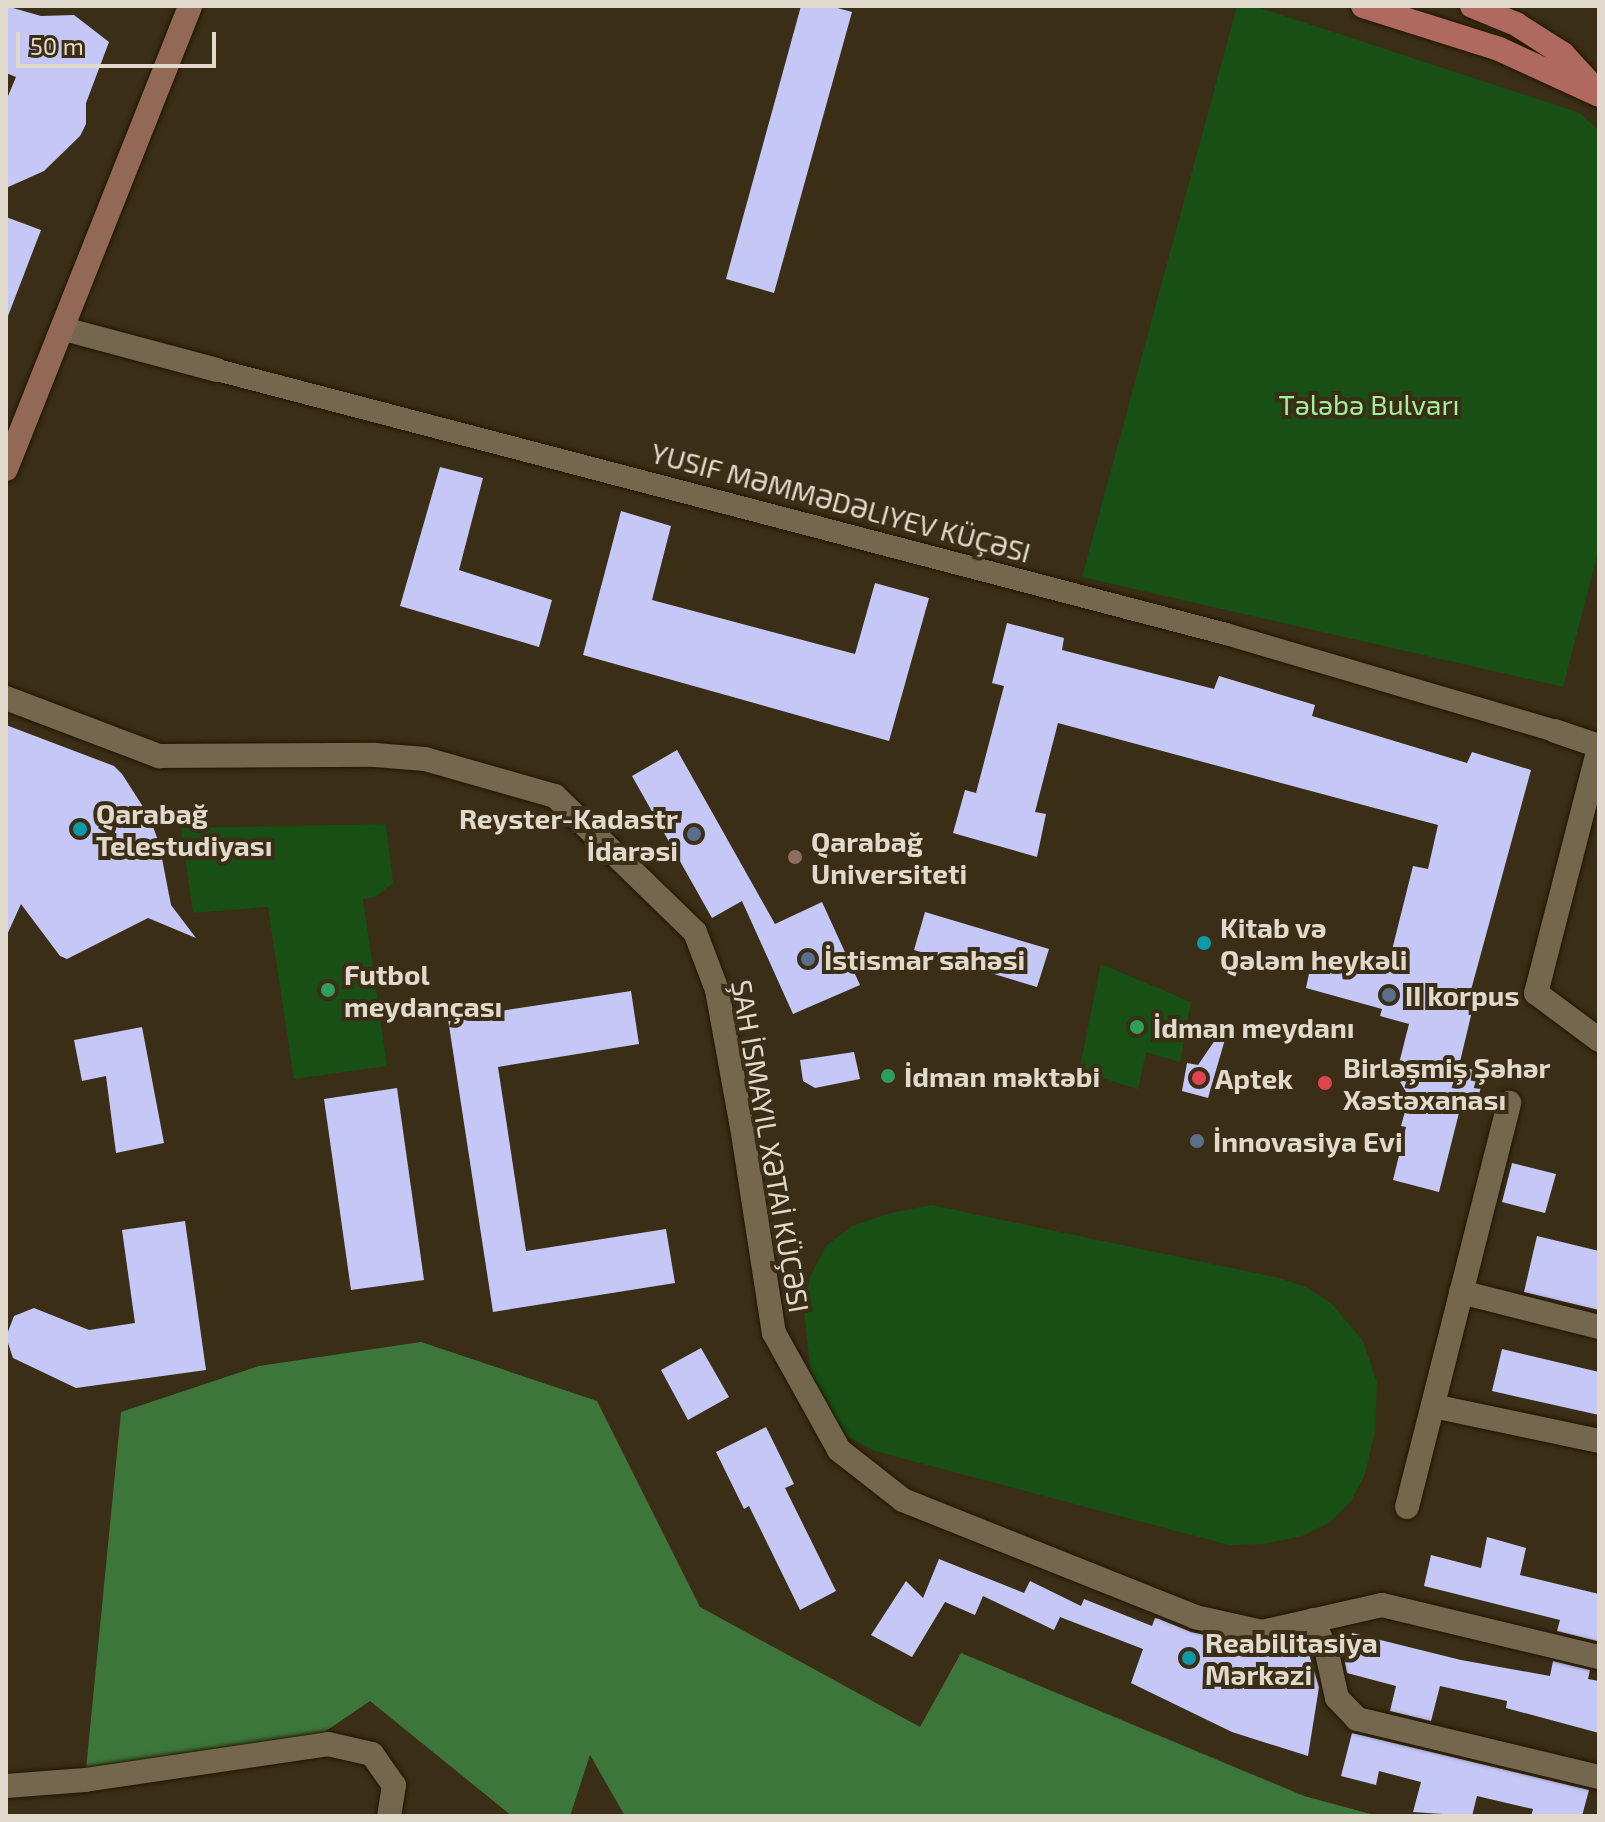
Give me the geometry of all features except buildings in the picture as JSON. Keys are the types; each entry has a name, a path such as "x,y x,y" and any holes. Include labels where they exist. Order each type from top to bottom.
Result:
{"main road":[{"path":"6,469 190,6"},
{"path":"1363,6 1499,49 1599,94"},
{"path":"1472,6 1516,24 1563,54 1599,94"}],"street":[{"name":"YUSIF MƏMMƏDƏLIYEV KÜÇƏSI","path":"64,329 1211,630 1555,731 1599,747"},
{"name":"ŞAH İSMAYIL XƏTAİ KÜÇƏSI","path":"6,698 159,756 375,755 425,759 555,796 695,932 717,990 774,1333 839,1450 903,1500 1195,1617 1262,1632 1382,1605 1599,1657"},
{"path":"1599,747 1536,993 1599,1040"},
{"path":"1407,1507 1509,1103"},
{"path":"1461,1292 1599,1327"},
{"path":"1433,1406 1599,1441"},
{"path":"1313,1620 1327,1653 1337,1698 1357,1719 1599,1777"},
{"path":"6,1786 85,1780 328,1744 372,1754 394,1785 389,1816"}],"green space":[{"name":"Tələbə Bulvarı","path":"1237,6 1254,6 1580,113 1599,131 1599,548 1563,687 1082,577"},
{"name":"Futbol meydançası","path":"386,824 393,883 375,897 363,899 387,1066 294,1079 268,907 193,913 181,828"},
{"name":"İdman meydanı","path":"1101,964 1191,1002 1180,1062 1146,1052 1138,1089 1079,1071"},
{"path":"931,1205 1279,1278 1306,1287 1332,1304 1363,1341 1377,1382 1375,1431 1365,1474 1351,1501 1330,1522 1302,1536 1264,1544 1229,1545 875,1451 848,1437 817,1397 810,1367 804,1310 810,1277 826,1246 852,1226 891,1213"},
{"path":"421,1342 597,1401 700,1607 920,1727 961,1653 1304,1796 1378,1816 625,1816 590,1755 570,1816 512,1816 370,1701 320,1735 85,1780 121,1412 259,1366"}],"place":[{"name":"Qarabağ Telestudiyası","path":"80,829"},
{"name":"Reyster-Kadastr İdarəsi","path":"694,834"},
{"name":"Qarabağ Universiteti","path":"795,857"},
{"name":"Kitab və Qələm heykəli","path":"1204,943"},
{"name":"İstismar sahəsi","path":"808,959"},
{"name":"Futbol meydançası","path":"328,990"},
{"name":"II korpus","path":"1389,995"},
{"name":"İdman meydanı","path":"1137,1027"},
{"name":"İdman məktəbi","path":"888,1076"},
{"name":"Aptek","path":"1199,1078"},
{"name":"Birləşmiş Şəhər Xəstəxanası","path":"1325,1083"},
{"name":"İnnovasiya Evi","path":"1197,1141"},
{"name":"Reabilitasiya Mərkəzi","path":"1189,1658"}]}
